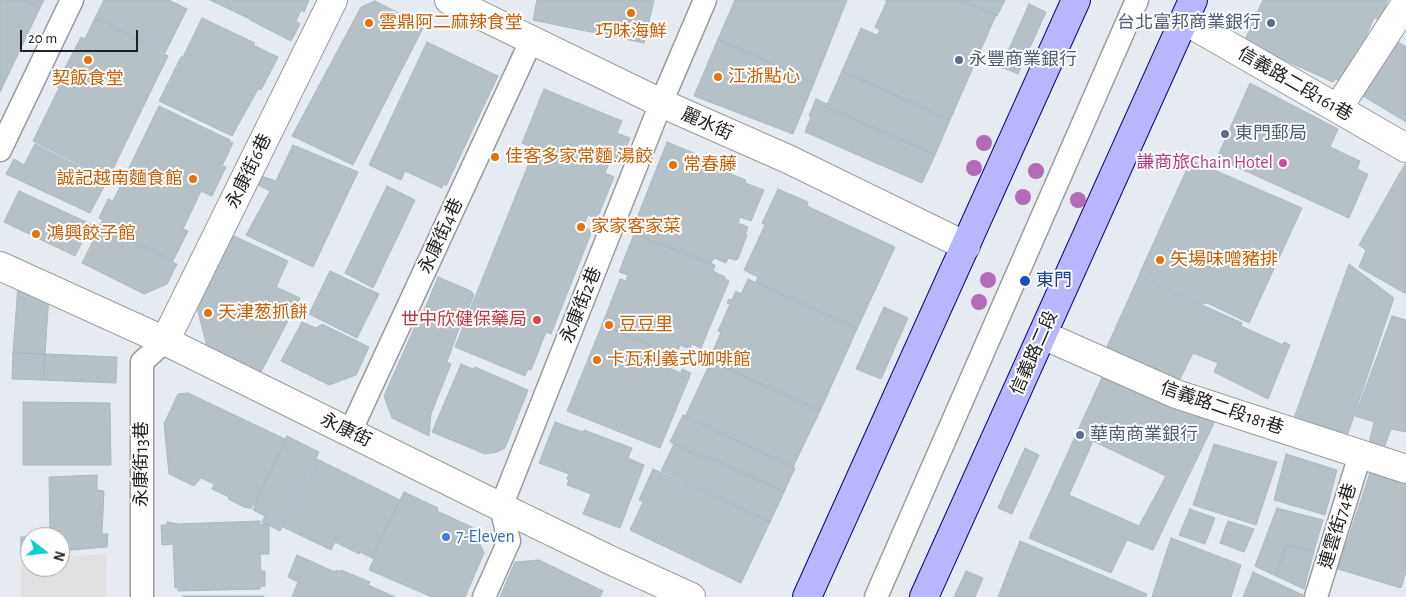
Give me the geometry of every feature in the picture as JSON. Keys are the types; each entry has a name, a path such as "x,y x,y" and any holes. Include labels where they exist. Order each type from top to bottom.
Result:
{"main road":[{"path":"807,597 1076,0"},
{"name":"信義路二段","path":"924,597 1188,10"}],"street":[{"name":"永康街6巷","path":"165,341 332,0"},
{"name":"麗水街","path":"449,0 661,103 790,160 966,246"},
{"path":"1338,108 1406,3"},
{"name":"信義路二段161巷","path":"1188,10 1338,108 1406,148"},
{"name":"永康街","path":"0,266 165,341 610,560 692,597"},
{"name":"信義路二段181巷","path":"1043,335 1176,394 1406,469"}],"lane":[{"path":"0,150 72,0"},
{"name":"永康街2巷","path":"501,507 661,103 704,0"},
{"path":"876,597 1137,0"},
{"name":"永康街4巷","path":"350,432 532,39"},
{"name":"永康街13巷","path":"142,597 142,362 165,341"},
{"name":"連雲街74巷","path":"1316,597 1360,455"},
{"path":"484,597 509,540 501,507"}],"shaded area":[{"path":"107,554 106,597 21,597 21,577 70,577 70,556"}],"building":[{"path":"0,0 24,0 40,8 0,92"},
{"path":"24,0 44,0 40,8"},
{"path":"104,0 169,0 187,9 165,53 95,18"},
{"path":"210,0 309,0 304,12 301,10 296,21 300,24 291,41"},
{"path":"537,0 654,0 644,43 533,20"},
{"path":"735,0 847,0 814,83 718,39"},
{"path":"885,0 961,0 996,15 950,120 842,71 861,28 877,35 880,30 875,27 887,1"},
{"path":"961,0 1005,0 997,16"},
{"path":"1263,0 1388,0 1379,20 1374,18 1356,59 1353,58 1342,82 1335,79 1333,82 1244,42"},
{"path":"375,1 424,26 353,165 292,136 361,7"},
{"path":"1029,4 1046,12 1018,74 1001,67"},
{"path":"95,18 168,56 108,179 33,141 59,88 52,84 60,68 64,70 81,37 85,39"},
{"path":"202,18 255,43 253,45 278,57 261,90 258,89 232,136 159,101"},
{"path":"718,39 814,83 793,134 694,96"},
{"path":"1397,41 1406,47 1406,122 1363,96"},
{"path":"427,42 498,76 446,186 443,184 442,188 405,171 401,180 369,165"},
{"path":"842,71 950,120 935,155 826,107"},
{"path":"1250,83 1338,129 1330,147 1360,161 1357,169 1368,174 1349,218 1217,158"},
{"path":"544,89 622,121 617,133 630,138 619,164 610,161 605,173 614,177 597,219 588,215 583,227 592,231 551,334 546,332 531,370 528,369 525,376 455,347 535,148 522,143"},
{"path":"816,99 827,104 826,107 935,155 922,183 805,132"},
{"path":"159,106 233,143 222,166 226,167 212,196 201,191 183,229 188,231 173,261 100,225 103,220 99,218 108,199 113,201"},
{"path":"667,142 706,158 706,160 719,165 718,169 746,180 745,183 764,190 751,221 740,217 738,223 748,227 738,259 728,258 726,263 714,258 711,263 631,233"},
{"path":"35,144 103,178 101,181 106,183 90,213 6,174 14,159 24,165"},
{"path":"293,145 358,172 313,267 246,235 270,191 256,184 261,176 276,181"},
{"path":"1191,160 1302,208 1249,323 1207,303 1203,304 1139,275"},
{"path":"1405,164 1406,294 1359,267 1366,250 1359,245"},
{"path":"387,186 415,200 373,288 345,273"},
{"path":"778,189 808,202 807,206 895,247 857,329 756,282 758,277 744,270 765,225 762,223"},
{"path":"19,191 91,224 75,256 4,222"},
{"path":"101,225 177,264 167,284 144,294 82,263"},
{"path":"634,234 715,265 713,271 729,281 701,348 692,344 690,349 680,345 677,353 674,355 602,325 620,279 626,281 628,275 619,272"},
{"path":"234,236 288,261 276,287 300,298 260,374 207,347 197,308"},
{"path":"1349,264 1394,298 1347,436 1293,421"},
{"path":"330,271 379,294 357,338 309,314"},
{"path":"1139,276 1242,323 1241,326 1283,345 1284,342 1290,345 1268,399 1214,372 1218,363 1193,353 1178,383 1105,351"},
{"path":"438,277 471,291 474,295 469,308 466,307 458,325 460,326 447,362 451,364 431,414 429,436 392,418 384,396 416,324 418,325"},
{"path":"748,279 857,329 820,411 709,360 721,332 718,331 730,304 727,303 729,299 732,300 736,291 741,294"},
{"path":"18,285 49,295 45,354 13,353"},
{"path":"884,307 908,318 881,379 856,369"},
{"path":"1392,316 1406,320 1406,432 1391,429 1384,448 1369,444 1374,422 1355,416"},
{"path":"302,322 316,328 322,324 369,347 356,375 329,385 281,361"},
{"path":"602,325 674,355 669,368 681,373 682,369 691,373 660,448 567,411"},
{"path":"13,353 45,354 43,380 12,379"},
{"path":"45,354 117,357 116,383 43,380"},
{"path":"711,361 820,411 793,467 685,417"},
{"path":"461,364 473,369 475,367 528,390 505,448 497,452 485,454 432,432"},
{"path":"1104,373 1215,421 1153,550 1127,540 1111,573 1029,538"},
{"path":"188,393 285,439 255,505 251,509 228,499 229,497 212,489 214,484 201,478 194,486 169,474 164,424 178,394"},
{"path":"23,402 110,403 111,465 23,465"},
{"path":"683,415 795,468 784,492 707,456 706,459 670,442"},
{"path":"555,422 583,432 584,430 632,448 628,458 644,465 620,528 583,514 591,494 567,485 569,474 539,463"},
{"path":"287,436 319,452 280,531 262,522 265,516 253,510"},
{"path":"1093,441 1166,476 1139,526 1069,495"},
{"path":"674,444 706,459 707,456 784,492 770,522 661,471"},
{"path":"1214,444 1277,462 1256,525 1193,505"},
{"path":"1025,448 1039,455 1012,514 998,508"},
{"path":"1286,454 1337,470 1325,515 1274,500"},
{"path":"317,459 400,500 372,558 335,542 331,550 283,527"},
{"path":"653,469 770,522 741,583 630,530 643,502 639,500"},
{"path":"1370,473 1406,483 1406,571 1401,588 1338,569"},
{"path":"97,475 97,490 104,491 102,534 108,534 107,547 70,550 70,527 50,527 49,477"},
{"path":"404,492 438,508 437,511 472,527 484,553 465,597 432,597 369,570 374,559 372,558"},
{"path":"1277,508 1323,520 1314,551 1286,545 1276,576 1255,566"},
{"path":"1190,509 1215,518 1205,544 1179,535"},
{"path":"260,521 260,524 269,526 269,554 260,554 261,571 265,571 265,586 260,587 260,589 178,591 178,588 175,588 173,544 162,545 161,525 167,525 167,522 178,524"},
{"path":"1228,521 1254,529 1244,552 1220,543"},
{"path":"1171,538 1241,565 1231,597 1152,597"},
{"path":"1020,541 1147,594 1146,597 998,597"},
{"path":"1286,545 1314,551 1304,589 1276,576"},
{"path":"297,555 335,572 336,570 341,572 341,570 370,582 368,585 395,597 292,597 298,582 288,577"},
{"path":"539,560 603,591 600,597 500,597 515,562"},
{"path":"966,571 983,578 975,597 954,597"},
{"path":"1253,572 1303,595 1302,597 1243,597"},
{"path":"264,596 264,597 183,597"}],"place":[{"name":"巧味海鮮","path":"631,13"},
{"name":"雲鼎阿二麻辣食堂","path":"369,23"},
{"name":"台北富邦商業銀行","path":"1271,23"},
{"name":"契飯食堂","path":"88,60"},
{"name":"永豐商業銀行","path":"959,60"},
{"name":"江浙點心","path":"718,77"},
{"name":"東門郵局","path":"1225,134"},
{"name":"佳客多家常麵.湯餃","path":"495,157"},
{"name":"謙商旅Chain Hotel","path":"1283,163"},
{"name":"常春藤","path":"673,165"},
{"name":"誠記越南麵食館","path":"193,179"},
{"name":"家家客家菜","path":"581,227"},
{"name":"鴻興餃子館","path":"36,234"},
{"name":"矢場味噌豬排","path":"1160,260"},
{"name":"東門","path":"1025,281"},
{"name":"天津葱抓餅","path":"208,313"},
{"name":"世中欣健保藥局","path":"537,320"},
{"name":"豆豆里","path":"609,325"},
{"name":"卡瓦利義式咖啡館","path":"597,360"},
{"name":"華南商業銀行","path":"1080,435"},
{"name":"7-Eleven","path":"446,537"}]}
